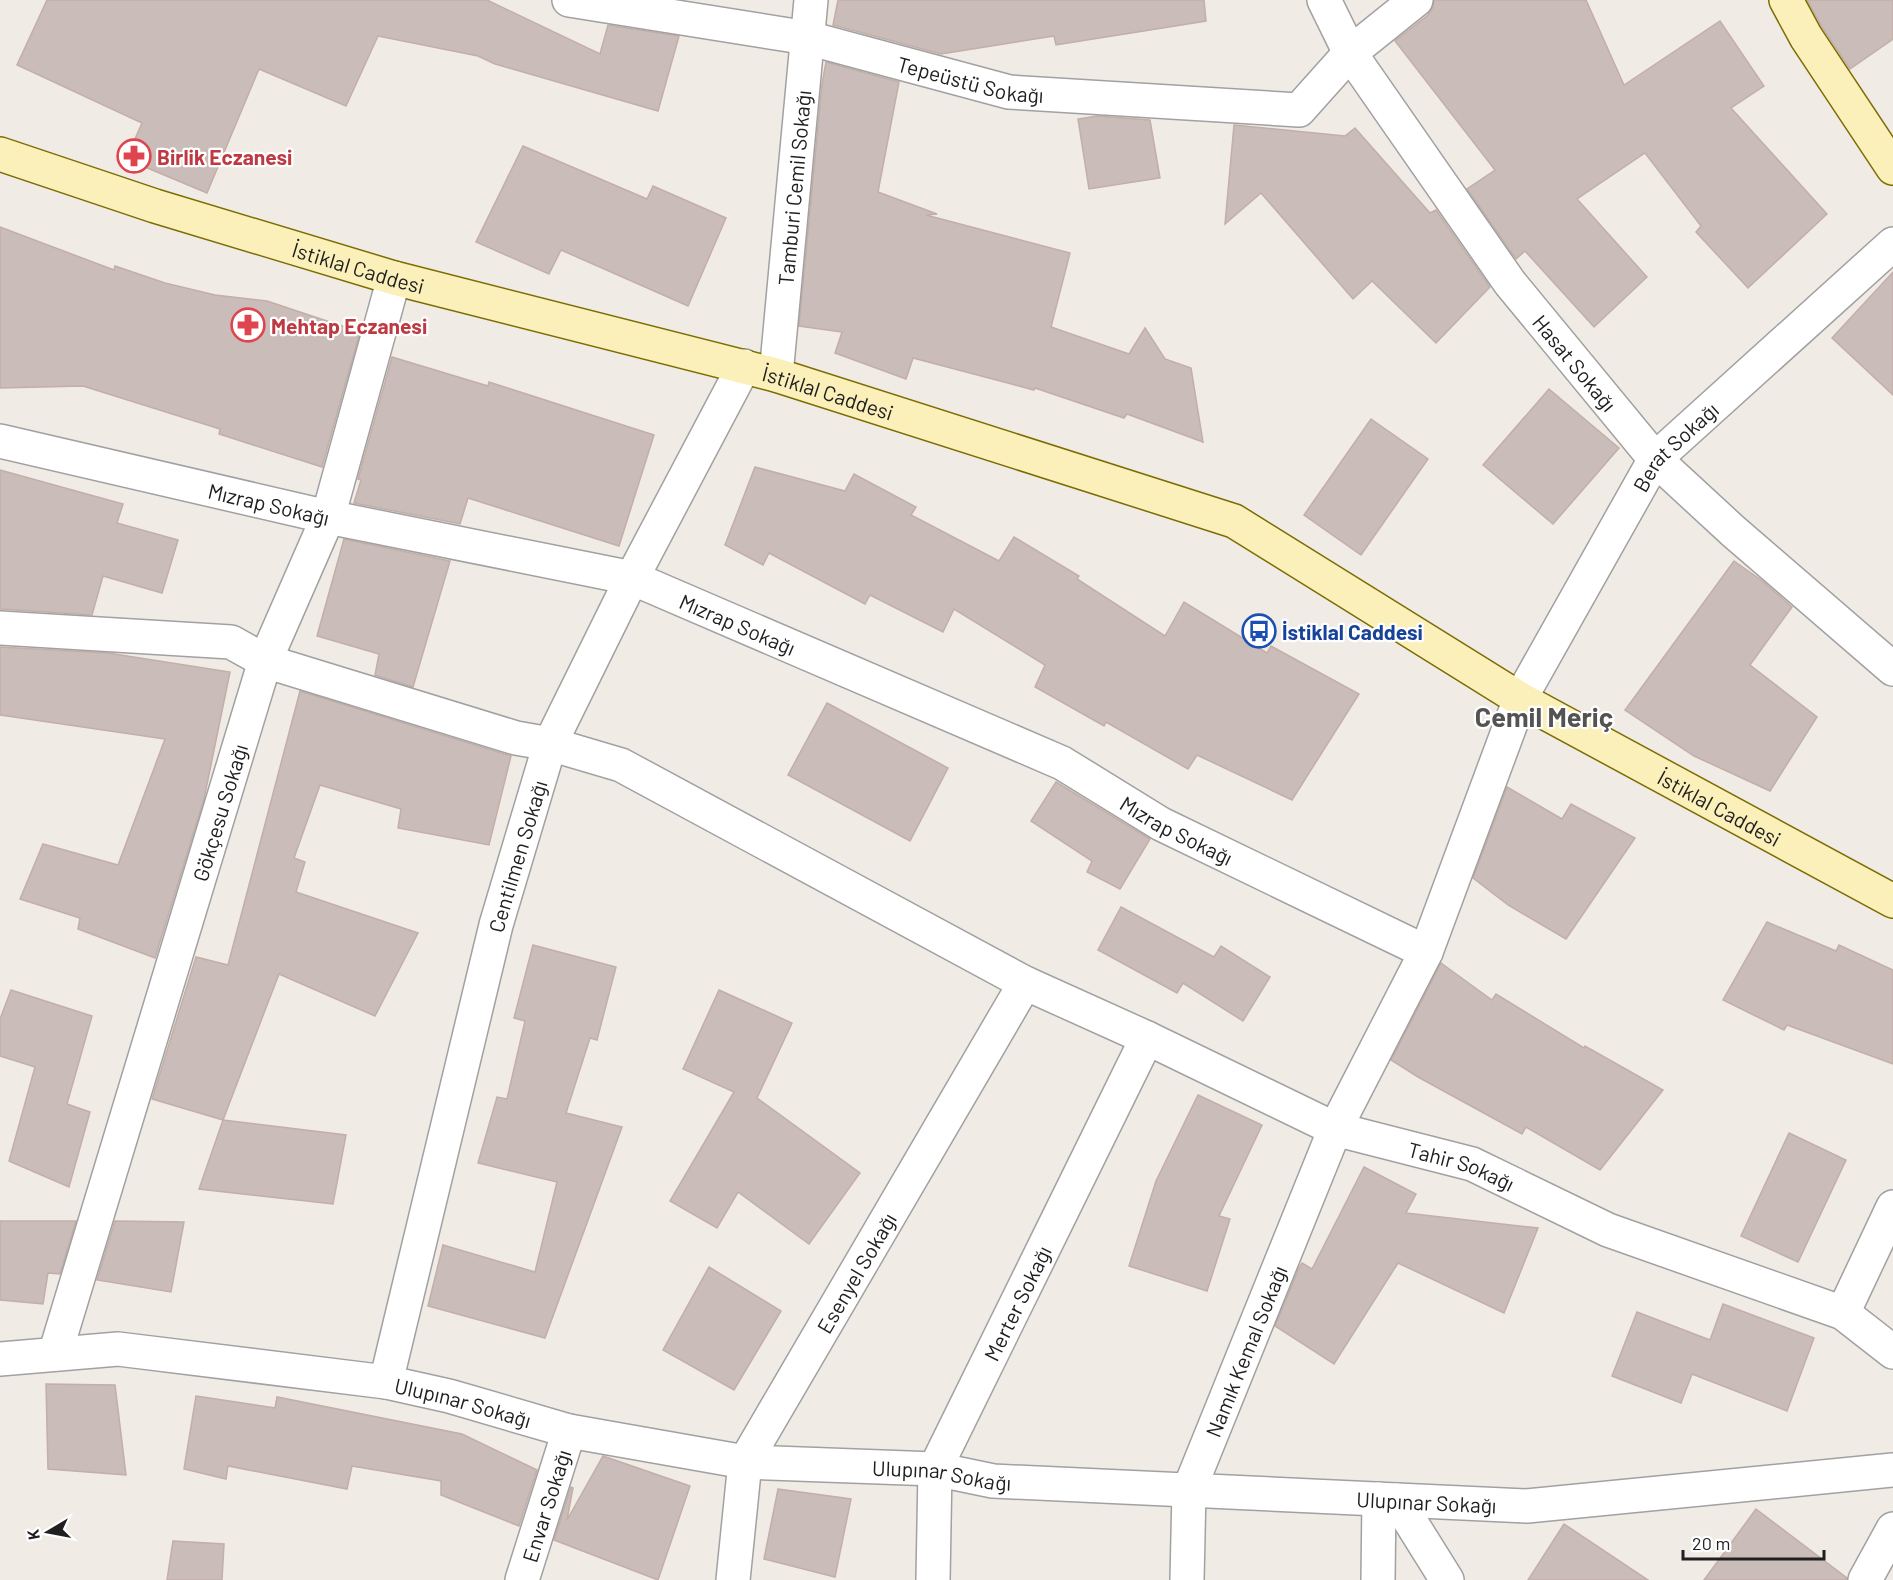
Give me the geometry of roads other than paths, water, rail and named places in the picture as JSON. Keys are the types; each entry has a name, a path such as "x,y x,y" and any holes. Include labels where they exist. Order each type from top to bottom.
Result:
{"street":[{"name":"Tepeüstü Sokağı","path":"569,0 808,38 1009,92 1299,110 1350,53"},
{"name":"Tamburi Cemil Sokağı","path":"776,375 811,0"},
{"name":"Hasat Sokağı","path":"1324,0 1350,53 1510,283 1655,459 1732,531 1893,669"},
{"path":"1350,53 1416,0"},
{"path":"1786,0 1806,37 1892,163"},
{"name":"İstiklal Caddesi","path":"0,154 155,206 394,278 776,375 1234,521 1520,699 1893,901"},
{"name":"Berat Sokağı","path":"1425,952 1520,699 1655,459 1893,244"},
{"name":"Gökçesu Sokağı","path":"55,1354 265,661 328,517 394,278"},
{"name":"Centilmen Sokağı","path":"386,1382 496,925 550,744 632,579 744,366"},
{"name":"Mızrap Sokağı","path":"0,441 328,517 632,579 1062,763 1161,825 1425,952"},
{"name":"Tahir Sokağı","path":"0,628 231,642 265,661 516,738 550,744 621,765 1025,983 1147,1038 1335,1130 1472,1164 1608,1230 1843,1313 1893,1352"},
{"name":"Namık Kemal Sokağı","path":"1187,1580 1189,1490 1335,1130 1425,952"},
{"name":"Esenyel Sokağı","path":"733,1580 745,1462 1025,983"},
{"name":"Merter Sokağı","path":"933,1580 935,1469 1147,1038"},
{"path":"1843,1313 1893,1207"},
{"name":"Ulupınar Sokağı","path":"0,1359 118,1349 386,1382 449,1396 569,1431 745,1462 935,1469 993,1481 1527,1506 1893,1470"},
{"name":"Envar Sokağı","path":"522,1580 569,1431"},
{"path":"1378,1580 1388,1499"},
{"path":"1388,1499 1448,1580"},
{"path":"1865,1580 1893,1529"}],"place":[{"name":"Birlik Eczanesi","path":"134,156"},
{"name":"Mehtap Eczanesi","path":"248,325"},
{"name":"İstiklal Caddesi","path":"1259,631"}],"district":[{"name":"Cemil Meriç","path":"1544,716"}]}
